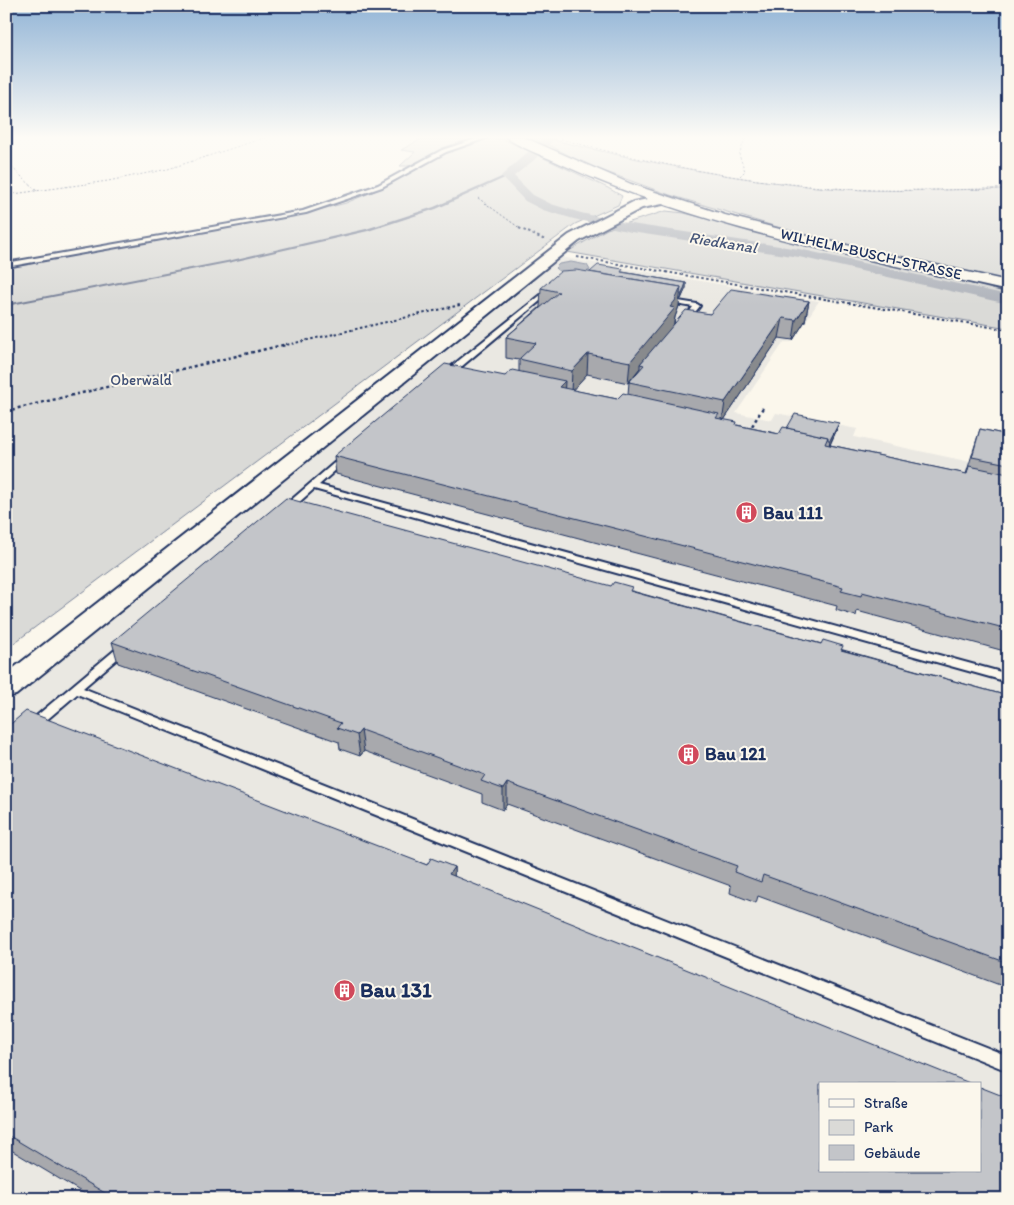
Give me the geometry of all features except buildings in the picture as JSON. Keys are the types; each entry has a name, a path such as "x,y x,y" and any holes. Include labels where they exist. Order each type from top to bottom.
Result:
{"main road":[{"path":"631,192 636,198 638,205"},
{"name":"WILHELM-BUSCH-STRASSE","path":"642,192 782,234 1008,286"}],"street":[{"path":"616,217 638,205 668,201"},
{"path":"6,688 554,253 594,226 668,201"}],"lane":[{"path":"6,265 236,226 304,212 362,192"},
{"path":"437,382 556,286"},
{"path":"660,300 697,306 678,329"},
{"path":"452,370 461,372"},
{"path":"275,518 349,455"},
{"path":"312,486 1008,678"},
{"path":"22,734 135,639"},
{"path":"75,690 1008,1064"}],"path":[{"path":"6,195 27,192"},
{"path":"478,198 525,232 546,240"},
{"path":"554,253 1008,330"},
{"path":"6,411 449,306 461,305 483,309"},
{"path":"748,433 764,406"}],"shaded area":[{"path":"560,257 819,301 792,342 784,342 736,413 772,420 776,413 857,429 854,437 1008,470 1008,1199 6,1199 6,705"},
{"path":"571,262 587,265 590,270 572,274 555,268 559,264"}],"green space":[{"name":"Oberwald","path":"371,192 615,192 622,196 618,205 575,224 6,649 6,267 290,217 346,203"},
{"path":"662,192 1008,192 1008,281 794,232"},
{"path":"666,211 684,213 1008,293 1008,328 567,252 607,229"}],"waterway":[{"path":"6,305 232,261 367,230 435,208 470,192"},
{"name":"Riedkanal","path":"523,192 529,198 547,207 631,228 799,253 1008,300"}],"place":[{"name":"Bau 111","path":"747,513"},
{"name":"Bau 121","path":"689,754"},
{"name":"Bau 131","path":"344,990"}]}
